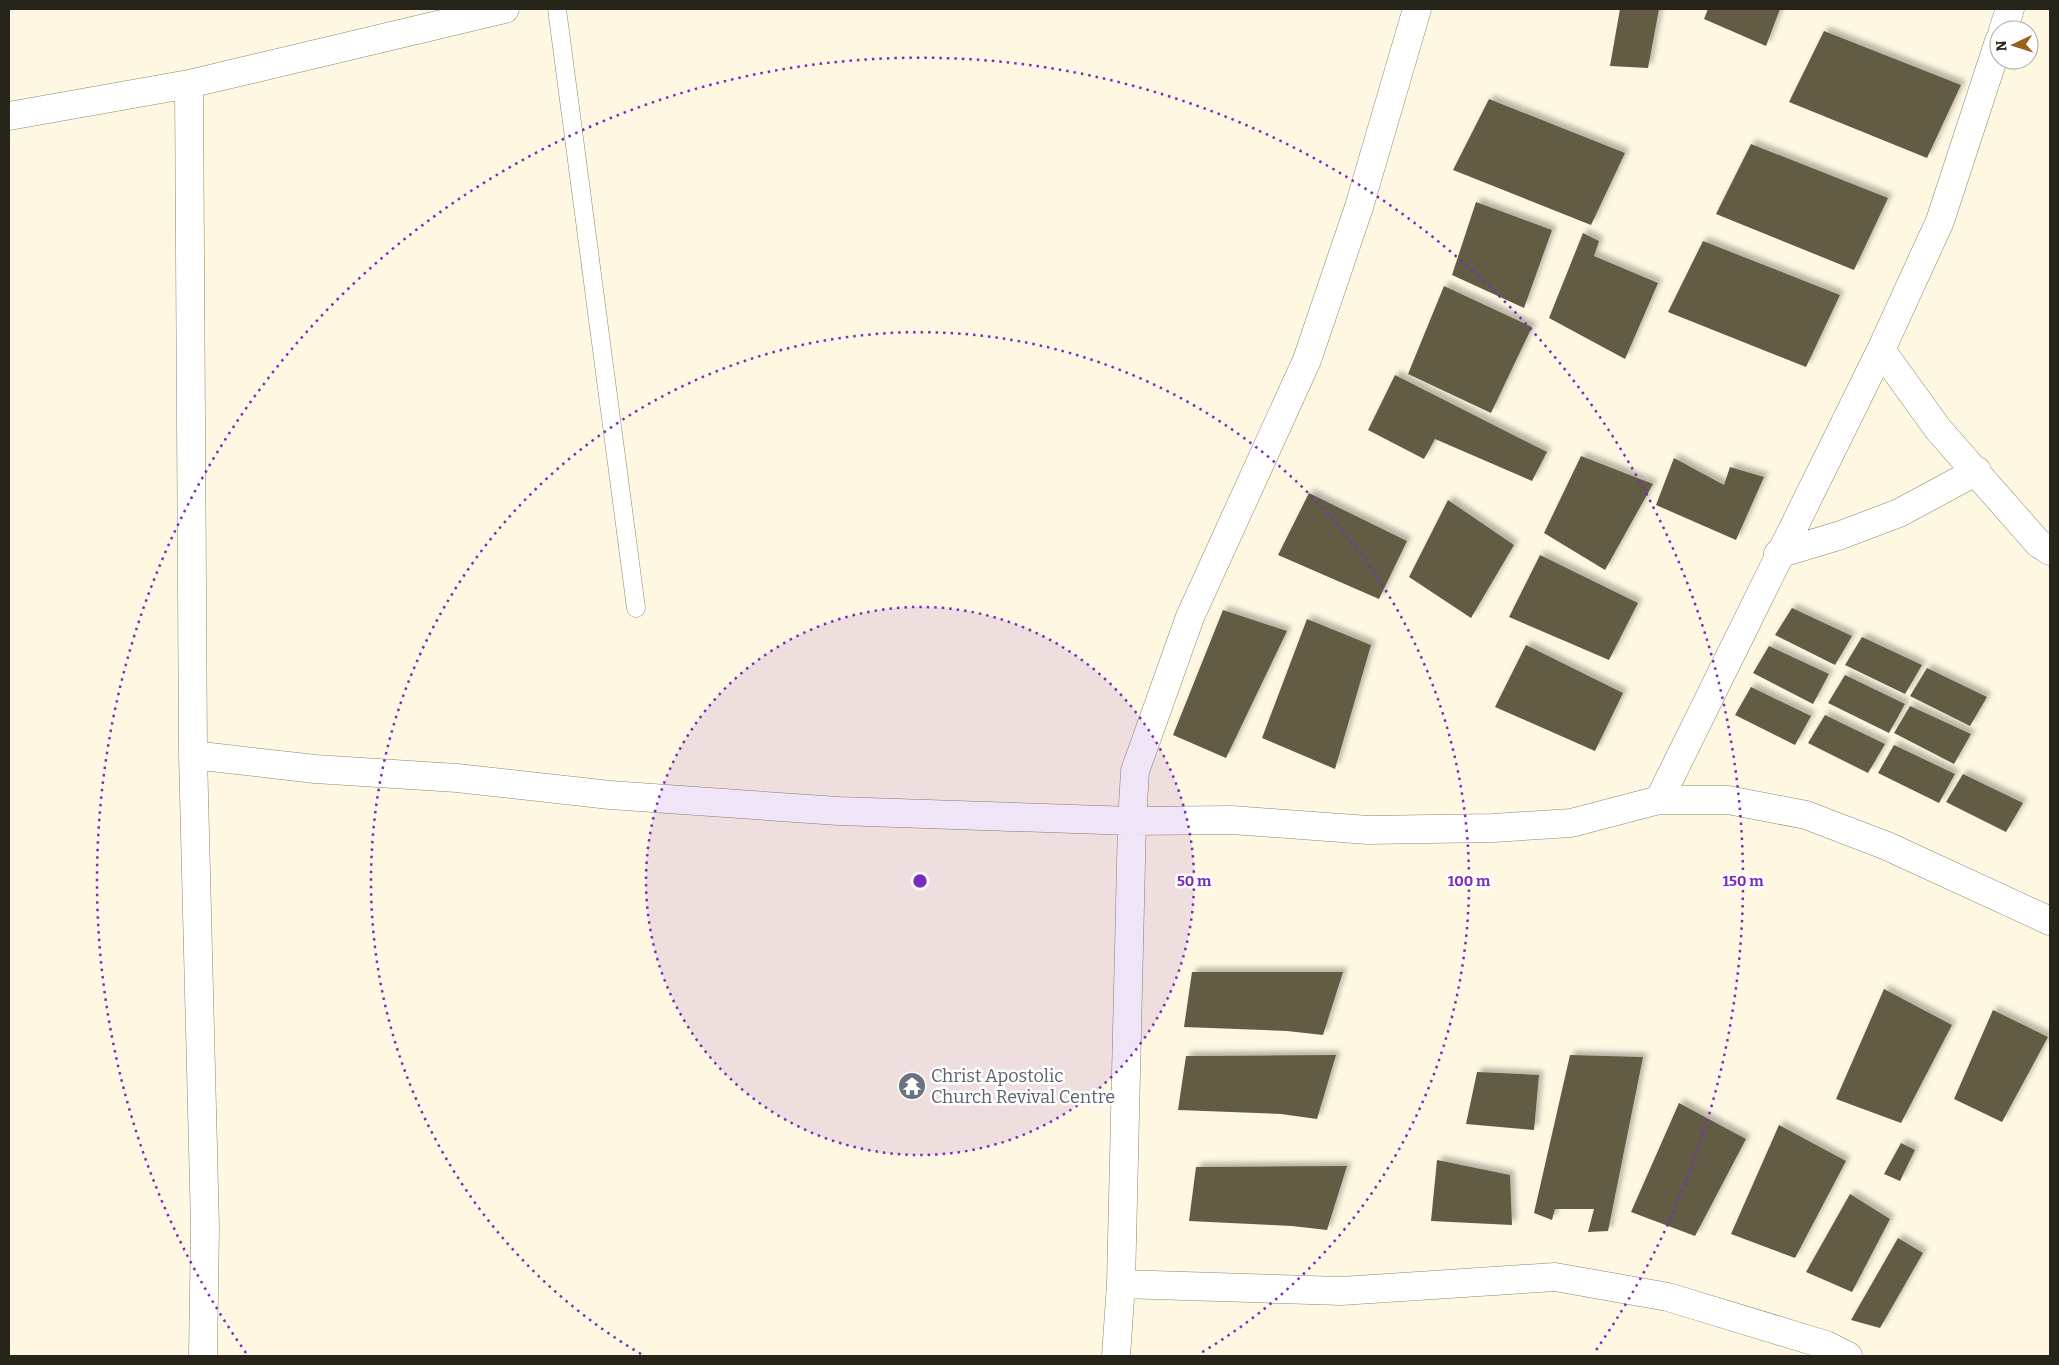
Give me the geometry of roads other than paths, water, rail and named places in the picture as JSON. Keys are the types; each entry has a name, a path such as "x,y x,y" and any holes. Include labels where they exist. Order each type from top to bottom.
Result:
{"street":[{"path":"9,116 189,84 505,9"},
{"path":"1116,1356 1121,1284 1132,821 1135,771 1190,618 1307,360 1359,207 1417,9"},
{"path":"1659,800 1778,554 1881,350 1940,221 1989,70"},
{"path":"189,84 193,755 205,1228 203,1356"},
{"path":"1881,350 1938,429 1977,471 2038,543 2050,551"},
{"path":"1778,554 1841,536 1900,513 1977,471"},
{"path":"193,755 315,769 457,778 610,795 799,808 1132,821 1232,820 1368,830 1493,828 1571,823 1659,800 1728,800 1806,815 1888,846 2050,921"},
{"path":"1121,1284 1341,1291 1554,1277 1668,1297 1826,1345 1848,1356"}],"lane":[{"path":"557,9 636,608"}],"place":[{"name":"Christ Apostolic Church Revival Centre","path":"912,1086"}]}
